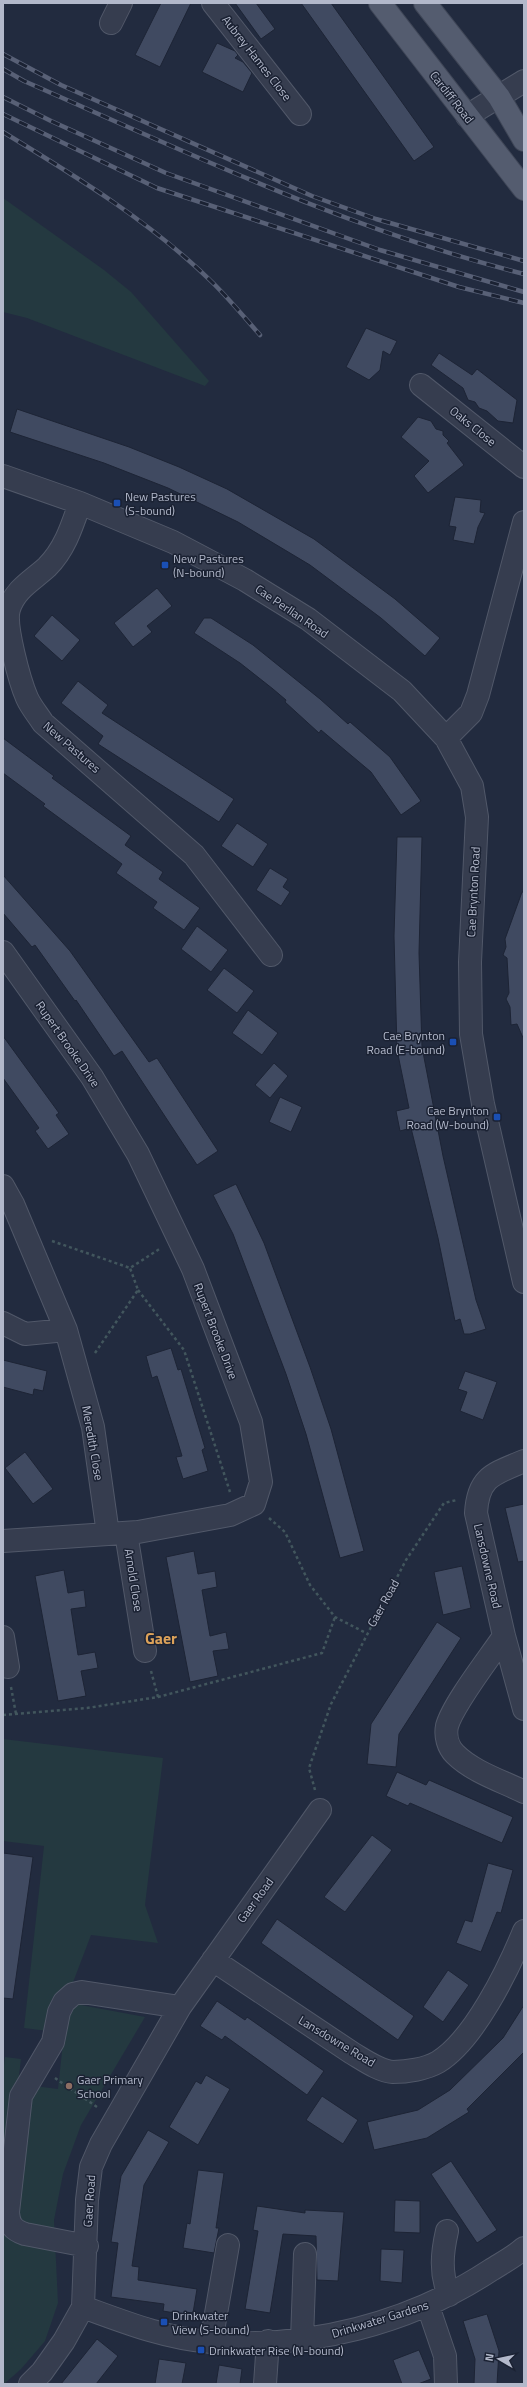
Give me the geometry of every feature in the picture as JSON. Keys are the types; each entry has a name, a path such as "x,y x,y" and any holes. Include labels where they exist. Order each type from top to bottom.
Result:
{"main road":[{"name":"Cardiff Road","path":"380,3 524,189"},
{"path":"425,3 499,97 524,140"}],"street":[{"path":"111,23 121,3"},
{"name":"Aubrey Hames Close","path":"213,3 300,114"},
{"path":"467,116 524,81"},
{"name":"Oaks Close","path":"421,385 524,467"},
{"name":"Cae Perllan Road","path":"3,476 80,503 173,542 245,580 308,619 402,692 446,738"},
{"name":"New Pastures","path":"80,503 64,545 47,567 22,586 9,609 9,629 16,664 27,698 43,724 194,855 271,956"},
{"path":"446,738 471,713 478,695 523,533"},
{"name":"Cae Brynton Road","path":"446,738 472,786 477,817 470,948 471,1034 483,1104 524,1282"},
{"name":"Rupert Brooke Drive","path":"3,952 92,1077 138,1154 193,1269 251,1422 261,1482 245,1508"},
{"name":"Meredith Close","path":"6,1201 25,1232 66,1330 93,1427 117,1533"},
{"path":"3,1323 25,1334 66,1330"},
{"path":"477,1496 483,1482 524,1461"},
{"name":"Lansdowne Road","path":"477,1496 476,1513 504,1636 524,1709"},
{"path":"3,1540 117,1533 222,1516 245,1508"},
{"name":"Arnold Close","path":"117,1533 145,1651"},
{"path":"3,1636 8,1667"},
{"path":"504,1636 460,1701 447,1726 447,1742 454,1753 467,1764 524,1792"},
{"name":"Gaer Road","path":"30,2384 42,2372 64,2341 83,2307 87,2246 87,2200 91,2167 116,2119 180,2007 320,1810"},
{"name":"Lansdowne Road","path":"213,1960 352,2053 371,2064 393,2072 417,2069 437,2062 452,2051 477,2020 508,1970 524,1931"},
{"path":"87,2246 25,2234 12,2227 8,2212 8,2167 21,2096 53,2042 59,2012 64,2002 73,1994 82,1992 180,2007"},
{"path":"447,2231 442,2257 442,2271 443,2281 449,2295"},
{"path":"211,2342 228,2245"},
{"name":"Drinkwater Gardens","path":"83,2307 147,2330 211,2342 268,2342 302,2340 374,2324 428,2306 472,2283 524,2248"},
{"path":"302,2340 305,2254"},
{"path":"428,2306 445,2356 446,2384"},
{"path":"265,2384 268,2342"}],"path":[{"path":"25,1232 130,1268"},
{"path":"130,1268 177,1237"},
{"path":"130,1268 138,1290 184,1350 245,1508 285,1532 310,1585 335,1617 366,1633"},
{"path":"79,1376 138,1290"},
{"name":"Gaer Road","path":"320,1810 309,1768 331,1704 366,1633 406,1560 444,1502 477,1496"},
{"path":"3,1715 87,1708 158,1697 322,1653 335,1617"},
{"path":"145,1651 158,1697"},
{"path":"8,1667 16,1714"},
{"path":"38,2067 116,2119"}],"shaded area":[{"path":"3,198 104,270 131,292 209,381 205,386 27,318 3,312"},
{"path":"3,1739 163,1758 145,1905 158,1943 91,1935 72,1985 70,2003 145,2017 81,2125 63,2174 54,2220 58,2303 45,2341 21,2369 4,2384 3,2072 5,2057 21,2059 18,2084 58,2089 64,2033 24,2028 44,1846 3,1841"}],"building":[{"path":"161,3 191,3 160,67 135,55"},
{"path":"235,3 256,3 275,29 261,39"},
{"path":"301,3 331,3 434,147 414,161"},
{"path":"217,43 235,51 238,55 235,58 243,62 252,73 243,92 202,72"},
{"path":"366,328 397,341 390,355 383,351 380,370 369,380 346,367"},
{"path":"439,353 472,375 477,369 517,400 513,423 498,421 487,411 479,408 475,402 468,400 463,388 431,365"},
{"path":"17,409 129,447 179,467 227,489 314,539 395,599 440,638 425,656 381,618 310,565 238,522 168,488 104,463 10,432"},
{"path":"418,417 431,421 436,429 443,431 443,435 449,441 447,443 464,465 428,493 414,476 429,461 401,437"},
{"path":"455,497 481,500 480,512 485,513 478,527 474,544 453,540 456,527 449,526"},
{"path":"157,588 172,606 147,626 152,632 133,647 114,623"},
{"path":"52,615 80,640 62,661 34,636"},
{"path":"204,618 211,618 253,645 320,699 348,724 350,722 390,757 421,801 401,815 371,772 321,730 319,733 285,702 286,700 240,663 194,633"},
{"path":"78,681 108,705 102,713 234,799 219,822 98,744 103,736 61,703"},
{"path":"3,738 54,776 52,778 131,836 125,845 163,872 159,879 200,908 184,930 153,908 157,902 116,873 122,864 43,806 45,804 3,773"},
{"path":"237,823 268,844 253,867 221,846"},
{"path":"397,837 422,837 419,953 422,1047 443,1156 476,1300 486,1329 470,1334 464,1334 460,1319 455,1321 438,1238 411,1128 400,1131 396,1111 409,1108 397,1050 394,936"},
{"path":"270,868 288,879 283,887 290,892 281,906 256,890"},
{"path":"3,875 70,951 149,1062 157,1058 218,1151 197,1165 122,1051 114,1056 76,1000 75,1001 35,945 32,947 3,913"},
{"path":"522,892 524,892 524,1040 517,1024 511,1025 510,1007 506,999 509,993 507,958 503,955 506,947 505,939"},
{"path":"197,926 228,950 211,972 181,949"},
{"path":"224,968 254,991 237,1013 207,990"},
{"path":"248,1010 278,1033 262,1055 232,1033"},
{"path":"3,1036 59,1113 56,1115 69,1134 48,1149 35,1131 39,1128 3,1078"},
{"path":"274,1063 288,1076 270,1098 255,1085"},
{"path":"280,1097 302,1107 291,1132 269,1122"},
{"path":"236,1184 264,1243 310,1367 331,1429 364,1551 340,1558 306,1434 286,1374 233,1234 213,1195"},
{"path":"171,1348 178,1370 181,1369 205,1448 202,1450 208,1471 183,1479 176,1457 182,1456 176,1436 157,1376 152,1378 146,1356"},
{"path":"3,1360 47,1371 43,1391 34,1389 33,1395 3,1387"},
{"path":"465,1371 497,1382 483,1420 460,1411 467,1392 458,1389"},
{"path":"25,1452 53,1489 33,1504 5,1468"},
{"path":"524,1504 524,1561 518,1562 505,1508"},
{"path":"194,1551 198,1574 215,1571 217,1587 202,1590 210,1636 226,1632 229,1649 213,1651 218,1676 190,1682 166,1557"},
{"path":"462,1566 471,1608 443,1615 434,1572"},
{"path":"64,1570 68,1593 84,1590 86,1607 71,1609 78,1655 95,1652 98,1668 81,1671 86,1696 58,1701 35,1576"},
{"path":"437,1622 461,1638 399,1734 396,1767 367,1764 371,1724"},
{"path":"397,1772 426,1785 429,1780 513,1817 502,1843 410,1803 408,1806 386,1796"},
{"path":"372,1835 392,1850 345,1912 324,1897"},
{"path":"3,1853 33,1857 13,1999 3,1998"},
{"path":"488,1863 513,1870 501,1913 497,1912 481,1952 456,1943 465,1920 472,1922"},
{"path":"277,1919 414,2016 398,2040 261,1943"},
{"path":"448,1970 469,1985 443,2022 423,2007"},
{"path":"217,2001 245,2020 247,2017 324,2071 307,2095 225,2036 222,2040 200,2026"},
{"path":"524,2005 524,2052 467,2109 469,2112 427,2138 374,2150 367,2122 418,2110 450,2090 503,2038"},
{"path":"206,2075 230,2089 198,2145 169,2127 196,2081 201,2084"},
{"path":"322,2096 358,2120 343,2144 306,2120"},
{"path":"148,2130 169,2142 144,2185 132,2266 139,2267 138,2280 197,2289 193,2313 186,2312 186,2315 163,2311 164,2304 111,2297 118,2243 111,2242 121,2176"},
{"path":"451,2161 497,2230 477,2243 431,2174"},
{"path":"198,2170 224,2173 216,2228 219,2228 214,2253 183,2248 187,2223 190,2224"},
{"path":"395,2200 420,2201 420,2233 394,2232"},
{"path":"257,2206 305,2213 305,2210 344,2212 338,2281 317,2280 316,2236 283,2234 270,2313 245,2309 258,2231 253,2230"},
{"path":"381,2249 404,2250 402,2283 380,2281"},
{"path":"487,2314 499,2351 497,2384 474,2384 475,2359 463,2321"},
{"path":"97,2339 118,2356 96,2384 61,2384"},
{"path":"419,2350 431,2379 418,2384 402,2384 393,2360"},
{"path":"159,2359 186,2363 182,2384 155,2384"},
{"path":"219,2365 242,2369 240,2384 216,2384"}],"railway":[{"path":"3,54 61,85 312,196 376,219 524,261"},
{"path":"3,69 24,81 208,162 333,213 459,256 524,274"},
{"path":"3,97 51,121 166,173 380,250 524,292"},
{"path":"3,114 157,188 459,287 524,303"},
{"path":"3,132 86,183 139,220 213,283 260,335"}],"place":[{"name":"New Pastures (S-bound)","path":"117,503"},
{"name":"New Pastures (N-bound)","path":"165,565"},
{"name":"Cae Brynton Road (E-bound)","path":"453,1042"},
{"name":"Cae Brynton Road (W-bound)","path":"497,1117"},
{"name":"Gaer Primary School","path":"69,2086"},
{"name":"Drinkwater View (S-bound)","path":"164,2322"},
{"name":"Drinkwater Rise (N-bound)","path":"201,2350"}],"district":[{"name":"Gaer","path":"161,1638"}]}
